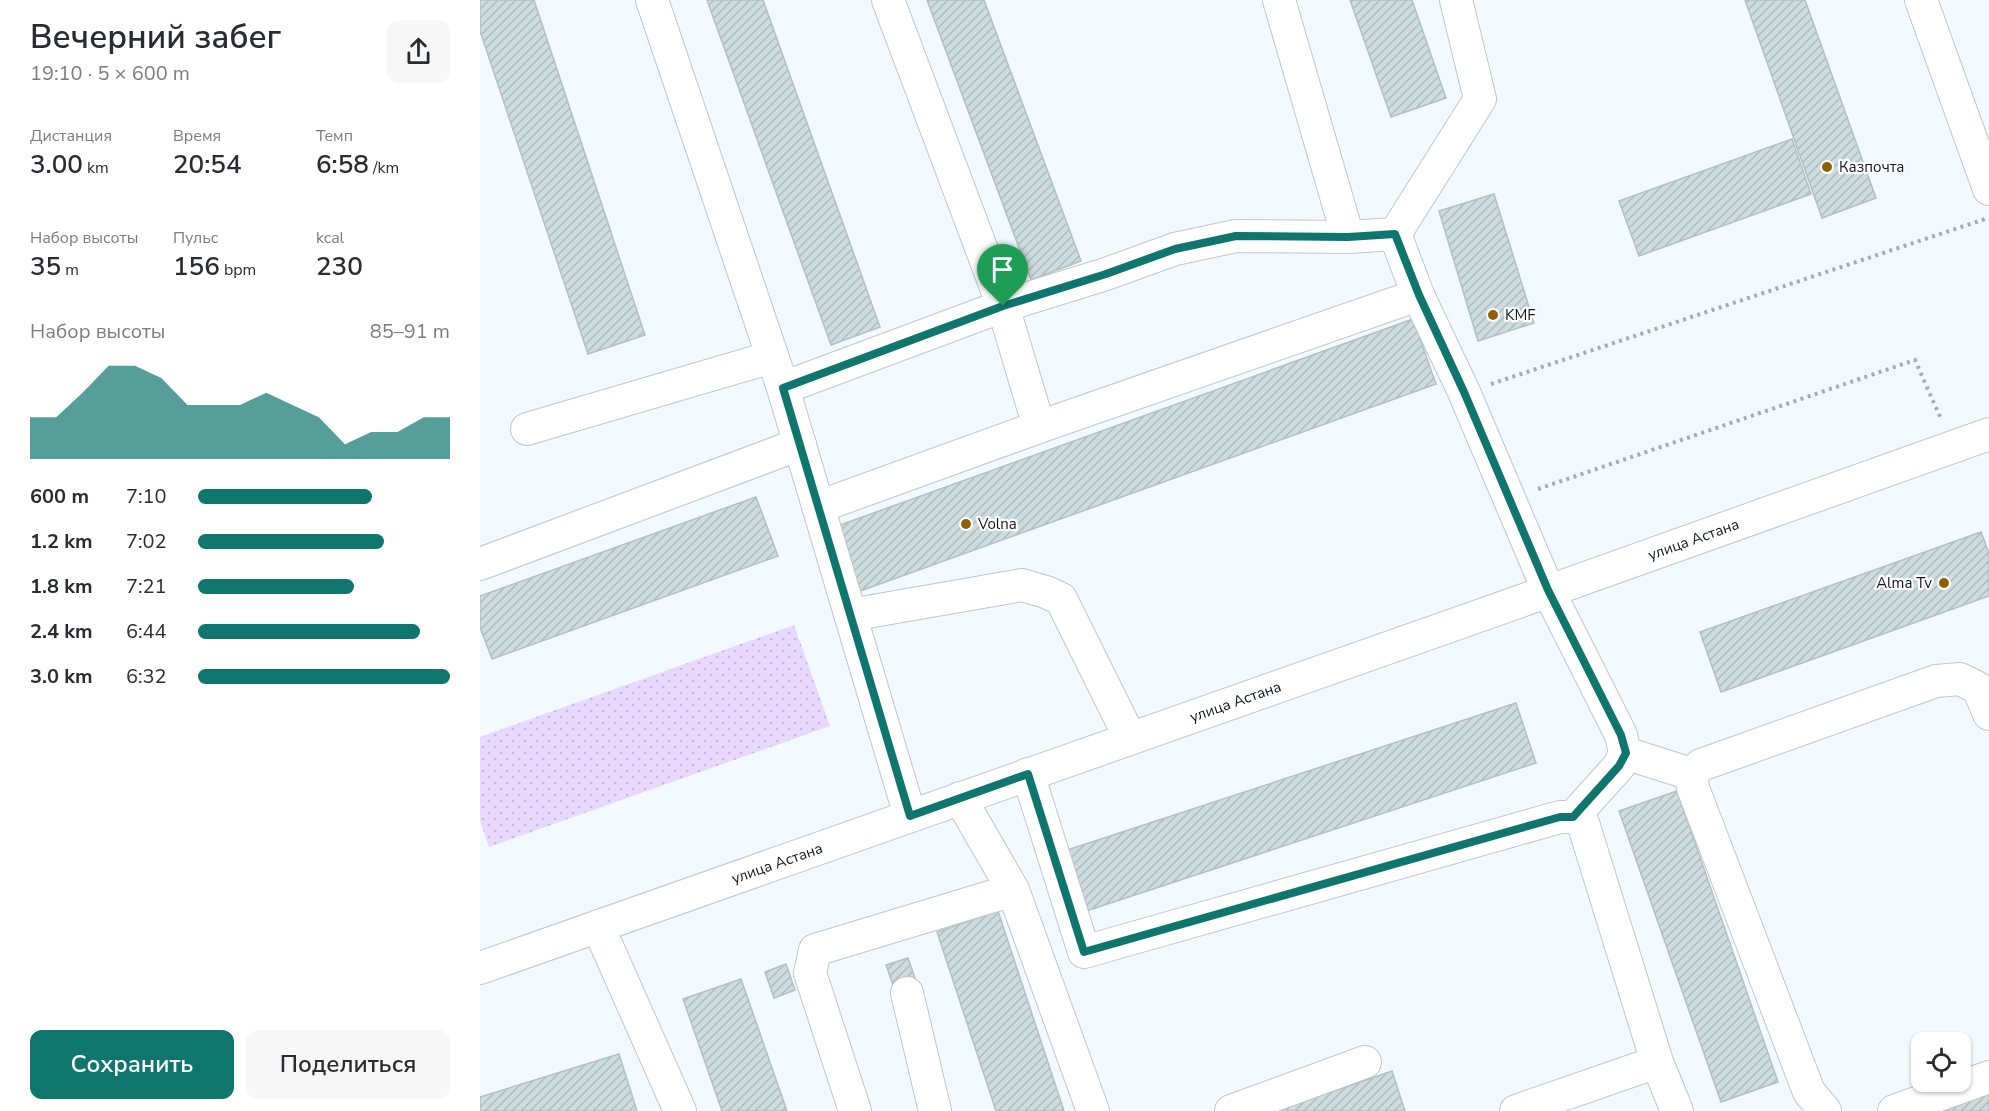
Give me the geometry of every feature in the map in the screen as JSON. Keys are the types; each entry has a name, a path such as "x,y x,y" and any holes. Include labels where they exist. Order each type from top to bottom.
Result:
{"street":[{"path":"652,0 783,388 910,816"},
{"path":"888,0 1003,306 1039,428"},
{"path":"1279,0 1348,237"},
{"path":"1395,234 1480,99 1456,0"},
{"path":"1921,0 1989,189"},
{"path":"783,388 1003,306 1106,274 1175,249 1236,236 1348,237 1395,234"},
{"path":"1395,234 1419,295 1464,392 1548,590 1621,735 1626,753 1619,766 1573,817"},
{"path":"818,507 1419,295"},
{"path":"527,429 772,357"},
{"name":"улица Астана","path":"480,968 1989,434"},
{"path":"480,564 800,444"},
{"path":"850,615 1023,585 1046,592 1060,599 1130,738"},
{"path":"1691,774 1701,765 1936,681 1960,679 1978,688 1989,714"},
{"path":"1626,753 1691,774"},
{"path":"1028,774 1084,952 1560,817 1573,817 1583,823 1657,1062 1677,1111"},
{"path":"1691,774 1693,788 1809,1092 1824,1111"},
{"path":"960,798 1013,890 1093,1111"},
{"path":"855,1111 810,973 815,950 1013,890"},
{"path":"598,926 680,1111"},
{"path":"906,993 935,1111"},
{"path":"1231,1111 1365,1062"},
{"path":"1516,1111 1657,1062"},
{"path":"1894,1111 1989,1077"}],"path":[{"path":"1464,392 1989,218"},
{"path":"1509,499 1915,360 1952,447"}],"shaded area":[{"path":"794,625 830,726 489,847 480,821 480,737"}],"building":[{"path":"480,0 534,0 645,335 588,354 480,31"},
{"path":"707,0 763,0 880,327 831,345"},
{"path":"927,0 984,0 1081,261 1031,280"},
{"path":"1350,0 1412,0 1446,98 1391,117"},
{"path":"1745,0 1805,0 1876,198 1822,218"},
{"path":"1792,139 1811,194 1639,256 1619,201"},
{"path":"1494,194 1534,323 1478,341 1439,211"},
{"path":"1413,319 1436,384 852,594 829,529"},
{"path":"756,497 778,556 492,659 480,627 480,596"},
{"path":"1981,532 1989,553 1989,596 1721,692 1700,632"},
{"path":"1516,703 1536,763 1074,915 1055,854"},
{"path":"1677,791 1778,1082 1721,1102 1619,811"},
{"path":"998,911 1064,1111 996,1111 937,932"},
{"path":"908,958 917,984 895,991 886,965"},
{"path":"786,964 795,990 774,998 765,972"},
{"path":"741,979 787,1111 722,1111 683,999"},
{"path":"619,1054 637,1111 480,1111 480,1097"},
{"path":"1392,1071 1405,1111 1275,1111"},
{"path":"1989,1090 1989,1111 1932,1111"}],"place":[{"name":"Казпочта","path":"1827,167"},
{"name":"KMF","path":"1493,315"},
{"name":"Volna","path":"966,524"},
{"name":"Alma Tv","path":"1944,583"}],"route":[{"path":"1395,234 1419,295 1464,392 1548,590 1621,735 1626,753 1619,766 1573,817 1560,817 1084,952 1028,774 910,816 783,388 1003,306 1106,274 1175,249 1236,236 1348,237 1395,234"}]}
